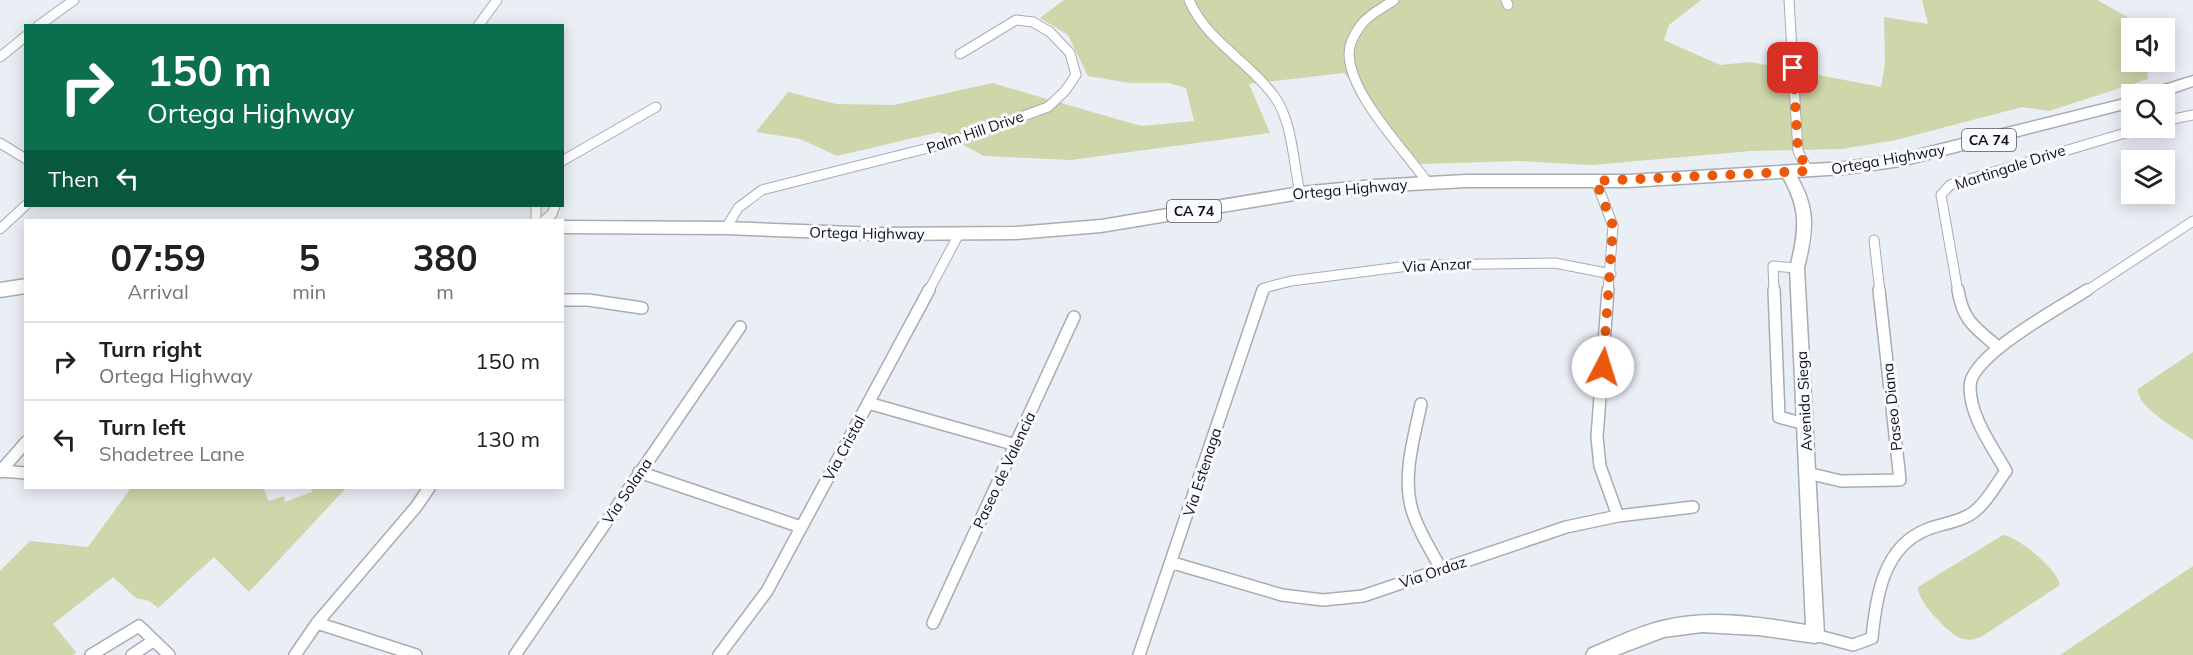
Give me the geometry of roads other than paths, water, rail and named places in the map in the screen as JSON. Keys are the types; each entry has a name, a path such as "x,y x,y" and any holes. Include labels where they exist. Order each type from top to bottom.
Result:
{"main road":[{"path":"2175,87 2193,81"},
{"name":"Ortega Highway","path":"564,227 726,228 879,234 959,234 1101,226 1300,193 1427,182 1596,181 1808,171 1900,160 2030,130 2121,105"},
{"path":"0,290 24,286"}],"street":[{"path":"41,24 74,0"},
{"path":"479,24 497,0"},
{"path":"1189,0 1212,35 1257,77 1281,107 1300,193"},
{"path":"1394,0 1364,21 1359,28 1349,54 1351,68 1372,106 1427,182"},
{"path":"1789,0 1797,145 1800,158 1808,171"},
{"name":"Palm Hill Drive","path":"726,228 738,208 762,190 952,142 1048,106 1065,91 1076,75 1070,53 1050,32 1033,22 1016,20 960,54"},
{"path":"0,57 24,38"},
{"path":"564,160 656,107"},
{"path":"2175,119 2193,115"},
{"name":"Martingale Drive","path":"1999,348 1974,326 1961,310 1941,195 1950,185 2121,134"},
{"path":"0,143 24,158"},
{"name":"Avenida Siega","path":"1787,172 1798,186 1807,217 1797,268 1815,635"},
{"path":"1596,181 1613,226 1597,437 1600,466 1618,516"},
{"path":"0,229 24,207"},
{"path":"546,219 552,214 555,207"},
{"path":"1595,655 1663,630 1709,623 1761,626 1815,635 1853,645 1872,638 1874,612 1881,578 1895,554 1921,532 1974,512 2006,471 1969,394 1970,377 1999,348 2193,221"},
{"name":"Via Cristal","path":"718,655 766,591 959,234"},
{"name":"Paseo Diana","path":"1807,473 1841,481 1900,480 1874,240"},
{"name":"Via Anzar","path":"1264,288 1291,281 1416,265 1555,263 1611,274"},
{"path":"1797,268 1773,266 1779,417 1805,424"},
{"name":"Via Estenaga","path":"1139,655 1173,563 1264,288"},
{"path":"564,300 588,300 642,308"},
{"name":"Paseo de Valencia","path":"933,623 1074,317"},
{"name":"Via Solana","path":"515,655 740,327"},
{"path":"868,403 1016,445"},
{"path":"1421,404 1409,473 1409,492 1413,511 1441,569"},
{"path":"1,471 24,444"},
{"path":"1,471 24,473"},
{"path":"639,472 801,527"},
{"path":"295,655 317,623 416,507 428,489"},
{"name":"Via Ordaz","path":"1173,563 1282,595 1323,600 1363,596 1566,527 1618,516 1693,507"},
{"path":"317,623 416,655"},
{"path":"91,655 139,626 169,655"},
{"path":"132,655 153,641"}]}
